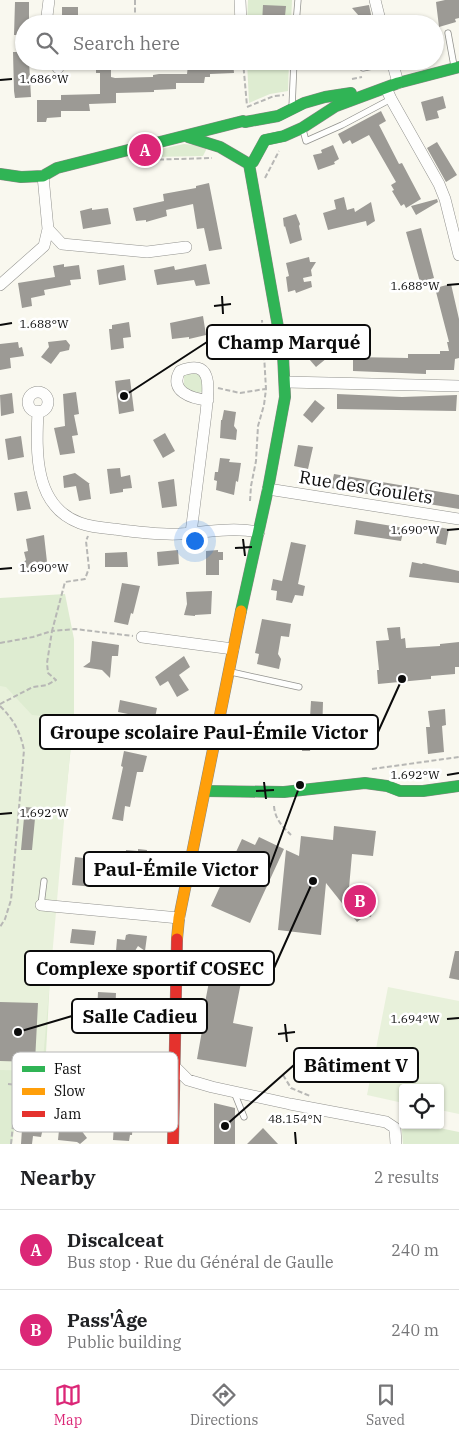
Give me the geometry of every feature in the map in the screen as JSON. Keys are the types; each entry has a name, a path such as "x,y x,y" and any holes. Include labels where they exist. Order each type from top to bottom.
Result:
{"street":[{"path":"47,15 49,0"},
{"path":"240,0 241,15"},
{"path":"374,0 378,15"},
{"path":"249,164 253,162 265,140 284,136 302,128 336,106 398,83 457,67"},
{"path":"394,70 398,83"},
{"path":"0,174 21,177 43,176 57,168 186,136 223,124 278,116 304,103 325,97 384,88"},
{"path":"384,88 439,184 459,255"},
{"path":"244,121 265,140"},
{"path":"230,141 244,121"},
{"path":"186,136 212,142 230,141"},
{"path":"173,1052 176,944 179,918 282,419 286,382 283,355 249,164 230,141"},
{"path":"0,285 44,246 48,229 43,176"},
{"path":"48,229 62,244 147,252 186,247"},
{"path":"286,382 459,386"},
{"path":"192,533 208,395"},
{"path":"38,411 39,468 44,490 49,499 63,514 80,523 91,526 146,534 244,530 259,532"},
{"name":"Rue des Goulets","path":"268,489 459,519"},
{"path":"142,637 233,649"},
{"path":"205,791 273,792 365,783 387,786 400,791 423,791 459,786"},
{"path":"41,905 179,918"},
{"path":"178,1070 188,1080 234,1092 386,1122 395,1128 396,1144"}],"lane":[{"path":"297,15 298,0"},
{"path":"448,32 457,67"},
{"path":"292,109 294,70"},
{"path":"302,128 306,141 342,125 390,99"},
{"path":"229,672 299,687"},
{"path":"41,905 44,881"},
{"path":"234,1092 244,1118"}],"path":[{"path":"135,0 135,15"},
{"path":"244,70 247,107"},
{"path":"250,502 256,461 258,426 266,389 262,319"},
{"path":"208,395 216,388 240,392 266,389"},
{"path":"0,927 5,919 11,900 24,750 19,729 0,705 33,687 48,685 56,680 48,673 47,663 52,631 65,582 85,579 89,568 86,541 91,526"},
{"path":"0,643 52,631 74,629 142,637"},
{"path":"365,770 459,758"},
{"path":"273,792 275,814 280,824 291,836"},
{"path":"8,1084 12,1084"}],"green space":[{"path":"248,0 292,0 291,15 247,15"},
{"path":"247,70 289,70 288,91 270,94 249,103"},
{"path":"184,144 208,146 203,156 153,157 151,151"},
{"path":"200,372 202,392 196,393 184,388 184,373"},
{"path":"65,594 74,639 74,717 53,920 46,1052 12,1052 12,1132 14,1132 12,1144 0,1144 0,598"},
{"path":"0,686 6,687 32,715 73,719 44,1052 12,1052 12,1070 0,1070"},
{"path":"388,987 459,1001 459,1114 444,1111 444,1084 399,1084 399,1102 367,1095"},
{"path":"402,1129 444,1129 459,1132 459,1144 403,1144"}],"building":[{"path":"459,0 459,18 455,19 456,22 444,26 444,15 438,15 436,2"},
{"path":"15,2 29,2 29,15 15,15 14,35"},
{"path":"263,5 286,6 285,15 262,15"},
{"path":"369,5 371,15 358,15 352,8"},
{"path":"62,7 78,7 78,15 62,15"},
{"path":"13,52 15,52 15,70 30,70 31,97 15,98"},
{"path":"96,70 111,70 111,77 115,78 153,77 153,75 159,74 187,74 187,70 234,70 234,73 210,74 210,77 205,77 204,83 176,83 176,89 154,90 154,92 116,93 116,103 89,104 90,111 61,111 61,117 47,118 46,122 37,122 37,100 61,100 61,95 100,94 100,73 96,73"},
{"path":"443,96 446,108 437,111 439,118 426,121 421,102"},
{"path":"381,111 386,121 379,125 399,164 402,163 421,199 406,208 404,204 401,206 392,191 394,190 391,185 396,182 369,135 352,144 350,140 343,144 338,134"},
{"path":"437,142 457,175 446,182 427,148"},
{"path":"333,145 339,159 334,162 335,164 318,170 313,155 322,153 321,150"},
{"path":"209,183 222,249 209,251 204,228 197,229 193,204 166,210 167,216 146,222 146,220 136,221 133,208 164,201 163,194 196,188 196,186"},
{"path":"344,197 347,210 354,208 355,212 371,202 375,221 367,226 366,221 328,230 323,213 336,209 334,200"},
{"path":"437,199 438,202 416,215 411,206"},
{"path":"92,208 92,210 108,208 111,224 83,229 80,211"},
{"path":"296,214 300,224 302,240 290,244 283,218"},
{"path":"421,228 434,278 420,282 406,232"},
{"path":"309,257 310,262 316,262 311,270 312,276 303,278 304,282 311,281 312,287 296,293 295,290 288,292 286,277 289,276 286,263"},
{"path":"64,264 64,267 79,265 81,279 70,280 71,285 44,290 45,295 31,298 32,306 22,308 18,283 55,277 53,266"},
{"path":"206,264 210,284 196,286 194,280 157,285 154,270 174,266 175,270"},
{"path":"124,265 126,280 99,285 97,270"},
{"path":"451,284 459,319 459,358 455,359 454,370 426,370 426,374 353,371 353,357 408,358 408,354 440,354 440,351 449,351 447,342 449,342 435,288"},
{"path":"203,316 206,335 189,339 189,337 172,339 170,323"},
{"path":"129,322 131,337 123,338 124,348 111,350 109,329 112,329 112,325"},
{"path":"240,324 245,353 243,353 243,358 227,360 226,351 228,350 225,326"},
{"path":"66,340 70,345 69,350 60,352 51,364 41,357 49,347 48,342"},
{"path":"18,342 19,348 22,347 24,356 10,358 11,368 0,370 0,344"},
{"path":"315,342 327,358 316,367 302,351"},
{"path":"130,379 134,411 119,414 115,381"},
{"path":"76,392 79,414 74,415 78,435 72,436 75,453 60,455 54,428 65,426 63,394"},
{"path":"12,393 14,413 1,416 0,395"},
{"path":"337,394 402,397 457,395 456,411 337,409"},
{"path":"315,400 325,408 312,423 303,415"},
{"path":"224,410 236,412 234,426 237,430 236,440 220,438 221,420"},
{"path":"165,433 175,451 163,458 153,440"},
{"path":"21,436 24,457 8,460 5,439"},
{"path":"298,445 313,447 308,469 294,466"},
{"path":"220,458 230,459 229,462 241,463 234,495 216,490 215,472 218,472"},
{"path":"120,468 121,477 130,475 132,488 110,494 107,469"},
{"path":"75,473 90,484 91,499 79,501 76,486 64,488 63,476"},
{"path":"334,474 459,495 459,509 331,488"},
{"path":"174,479 177,506 162,508 158,482"},
{"path":"27,491 31,509 17,511 14,493"},
{"path":"356,520 404,528 401,541 354,534"},
{"path":"438,527 449,529 446,545 436,543"},
{"path":"44,535 47,562 39,563 40,567 29,569 25,566 24,562 26,560 24,552 28,551 26,539"},
{"path":"291,542 306,545 298,584 305,586 303,596 295,595 292,603 276,600 277,591 271,590 273,579 282,581"},
{"path":"178,550 179,564 158,566 157,552"},
{"path":"218,550 218,552 223,552 223,560 219,560 219,575 206,575 206,551"},
{"path":"127,552 128,567 105,567 105,553"},
{"path":"412,562 459,571 459,583 409,577"},
{"path":"122,583 140,586 133,614 131,613 128,625 114,622"},
{"path":"212,591 211,614 184,615 187,604 186,592"},
{"path":"262,619 291,624 289,637 281,636 278,654 281,659 279,669 257,664 259,654 255,653"},
{"path":"400,627 401,639 405,638 406,648 440,646 440,644 459,642 459,667 455,667 455,674 431,676 431,679 378,684 377,670 379,670 376,641 389,640 387,628"},
{"path":"92,641 119,645 118,656 112,656 110,678 102,670 83,667 90,662"},
{"path":"184,656 190,667 179,675 189,690 177,697 168,681 160,686 155,677"},
{"path":"120,700 157,708 151,737 134,734 138,716 118,712"},
{"path":"311,701 323,702 322,736 324,737 324,746 311,746 310,751 302,751 303,735 309,735"},
{"path":"445,709 446,725 442,726 444,752 428,754 426,727 430,727 428,711"},
{"path":"249,714 259,715 252,750 237,747 241,729 245,730"},
{"path":"124,751 147,756 143,772 137,772 130,807 125,806 123,821 112,819 123,767 121,766"},
{"path":"25,807 36,808 32,850 21,850"},
{"path":"334,826 376,831 373,856 352,854 349,888 368,890 374,896 371,917 365,916 357,922 326,883 321,935 278,930 286,850 299,856 301,836 333,840"},
{"path":"259,837 284,849 250,923 211,906 242,839 255,845"},
{"path":"138,849 147,850 144,884 131,883 133,861 126,861 126,850 138,851"},
{"path":"75,857 108,861 106,883 96,882 95,887 72,885"},
{"path":"72,929 96,931 94,945 70,943"},
{"path":"126,935 147,936 145,951 138,946 130,959 124,958 121,951 116,951 117,939 125,940"},
{"path":"455,951 459,951 459,980 449,978"},
{"path":"213,961 244,967 233,1023 253,1027 246,1067 197,1059"},
{"path":"98,992 116,993 115,1015 97,1014"},
{"path":"0,1002 38,1003 36,1052 12,1052 12,1061 0,1061"},
{"path":"214,1103 235,1108 235,1144 214,1144"},
{"path":"263,1128 278,1144 247,1144"},
{"path":"22,1132 42,1132 41,1137 33,1136 32,1144 21,1144"},
{"path":"59,1132 82,1132 87,1138 80,1144 58,1140"},
{"path":"113,1132 132,1132 129,1141 113,1140"}],"traffic: fast":[{"path":"265,140 284,136 302,128 336,106 398,83 459,67"},
{"path":"245,122 278,116 304,103 325,97 351,93"},
{"path":"0,174 21,177 43,176 57,168 243,121"},
{"path":"188,137 220,147 249,164"},
{"path":"249,164 253,162 265,140"},
{"path":"241,611 268,489 285,397 283,355 249,164"},
{"path":"205,791 284,792 365,783 387,786 400,791 423,791 459,786"}],"traffic: slow":[{"path":"177,939 179,918 241,611"}],"traffic: jam":[{"path":"175,1052 177,939"},
{"path":"173,1132 173,1144"}],"place":[{"name":"Discalceat","path":"145,150"},
{"name":"Champ Marqué","path":"124,396"},
{"name":"Groupe scolaire Paul-Émile Victor","path":"402,679"},
{"name":"Paul-Émile Victor","path":"300,785"},
{"name":"Complexe sportif COSEC","path":"313,881"},
{"name":"Pass'Âge","path":"360,901"},
{"name":"Salle Cadieu","path":"18,1032"},
{"name":"Bâtiment V","path":"225,1126"}]}
